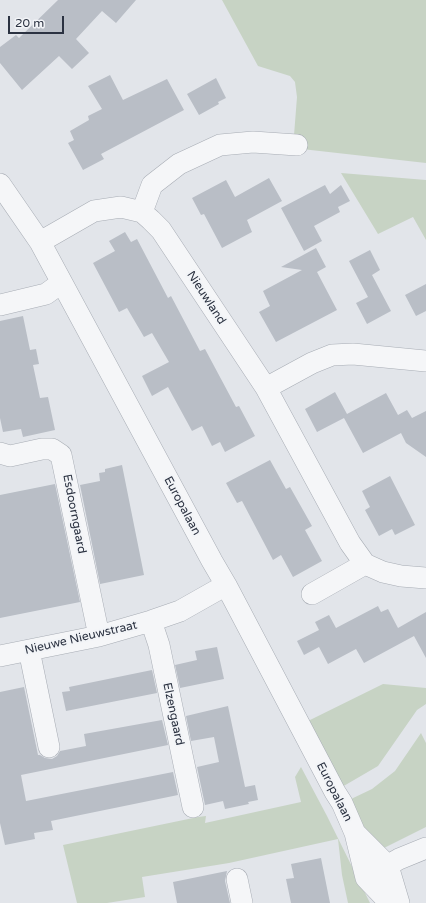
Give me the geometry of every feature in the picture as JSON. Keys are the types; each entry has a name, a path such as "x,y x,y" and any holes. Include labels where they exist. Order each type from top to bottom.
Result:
{"street":[{"path":"40,242 94,211 121,207 142,212 152,186 179,164 220,145 254,142 297,145"},
{"name":"Europalaan","path":"0,184 40,242 342,803 355,833 366,878"},
{"name":"Nieuwland","path":"142,212 161,230 266,388 350,543 365,564"},
{"path":"0,305 46,294 61,283"},
{"path":"266,388 312,363 332,355 354,354 426,361"},
{"name":"Esdoorngaard","path":"0,453 10,456 42,449 52,449 61,455 99,636"},
{"path":"312,594 365,564 383,572 401,576 426,578"},
{"name":"Nieuwe Nieuwstraat","path":"0,656 99,636 151,621 180,610 226,586"},
{"name":"Elzengaard","path":"151,621 159,645 193,807"},
{"path":"29,650 49,747"},
{"name":"Europalaan","path":"355,833 388,866 399,903"},
{"path":"390,903 366,878 399,859 426,848"},
{"path":"238,879 242,903"}],"green space":[{"path":"222,0 426,0 426,163 293,148 297,97 295,82 290,76 258,66"},
{"path":"341,173 426,180 426,240 413,217 378,234"},
{"path":"383,684 426,688 426,704 417,710 378,766 342,787 308,721"},
{"path":"421,733 426,743 426,827 384,848 375,848 349,800 372,789 395,771"},
{"path":"301,767 327,816 370,903 348,903 342,875 338,839 229,863 142,877 145,897 107,903 77,903 63,845 206,816 205,823 301,802 295,777"}],"building":[{"path":"58,0 136,0 116,23 102,11 76,39 89,53 72,69 59,56 22,90 0,63 0,47 16,35 19,38"},
{"path":"110,75 123,100 167,79 184,110 101,154 104,159 83,170 68,143 74,140 70,131 89,120 88,116 102,109 88,86"},
{"path":"216,78 226,98 218,102 219,104 199,115 187,94"},
{"path":"269,178 282,201 247,220 252,232 222,248 204,214 201,215 192,198 226,180 235,197"},
{"path":"325,185 330,194 341,185 350,201 338,207 340,212 314,226 322,241 304,251 281,208"},
{"path":"125,232 131,242 137,239 168,298 171,296 200,351 205,349 236,407 239,406 255,436 225,452 220,442 212,446 202,426 192,431 168,387 152,396 142,376 169,362 152,333 144,337 127,308 119,312 93,263 115,251 109,241"},
{"path":"316,248 326,267 317,272 337,310 276,342 259,312 270,306 263,291 302,270 281,267"},
{"path":"370,250 380,270 372,275 391,311 367,324 356,303 368,297 349,261"},
{"path":"426,284 426,311 416,316 405,295"},
{"path":"23,316 30,350 36,349 39,364 33,365 40,398 48,397 55,430 23,437 21,429 3,432 0,418 0,321"},
{"path":"335,392 347,414 386,393 398,415 407,410 412,418 426,411 426,457 406,443 401,433 363,453 344,418 317,432 305,409"},
{"path":"270,460 286,489 290,487 312,526 305,530 322,561 293,577 281,555 273,560 242,501 237,503 226,483"},
{"path":"122,465 144,575 100,584 80,485 100,481 99,473 105,472 105,469"},
{"path":"390,476 415,525 395,535 392,529 379,536 365,510 370,507 362,491"},
{"path":"55,484 80,602 0,618 0,495"},
{"path":"378,606 381,612 388,609 398,628 426,612 426,658 414,636 364,663 356,649 328,664 319,647 304,655 297,641 319,630 315,622 329,615 336,628"},
{"path":"217,647 224,679 180,688 175,665 197,660 195,651"},
{"path":"152,670 157,693 66,711 62,692 70,691 69,687"},
{"path":"24,687 38,755 45,758 52,759 57,756 60,751 86,746 84,734 162,720 168,745 21,775 26,801 173,772 178,795 51,821 53,830 34,833 35,839 5,845 0,823 0,692"},
{"path":"228,706 245,787 255,785 258,800 248,802 249,804 225,809 223,801 205,805 197,767 219,762 214,737 191,741 186,716"},
{"path":"321,858 330,903 291,903 286,879 294,878 291,864"},
{"path":"227,871 225,881 230,903 177,903 173,882"}]}
